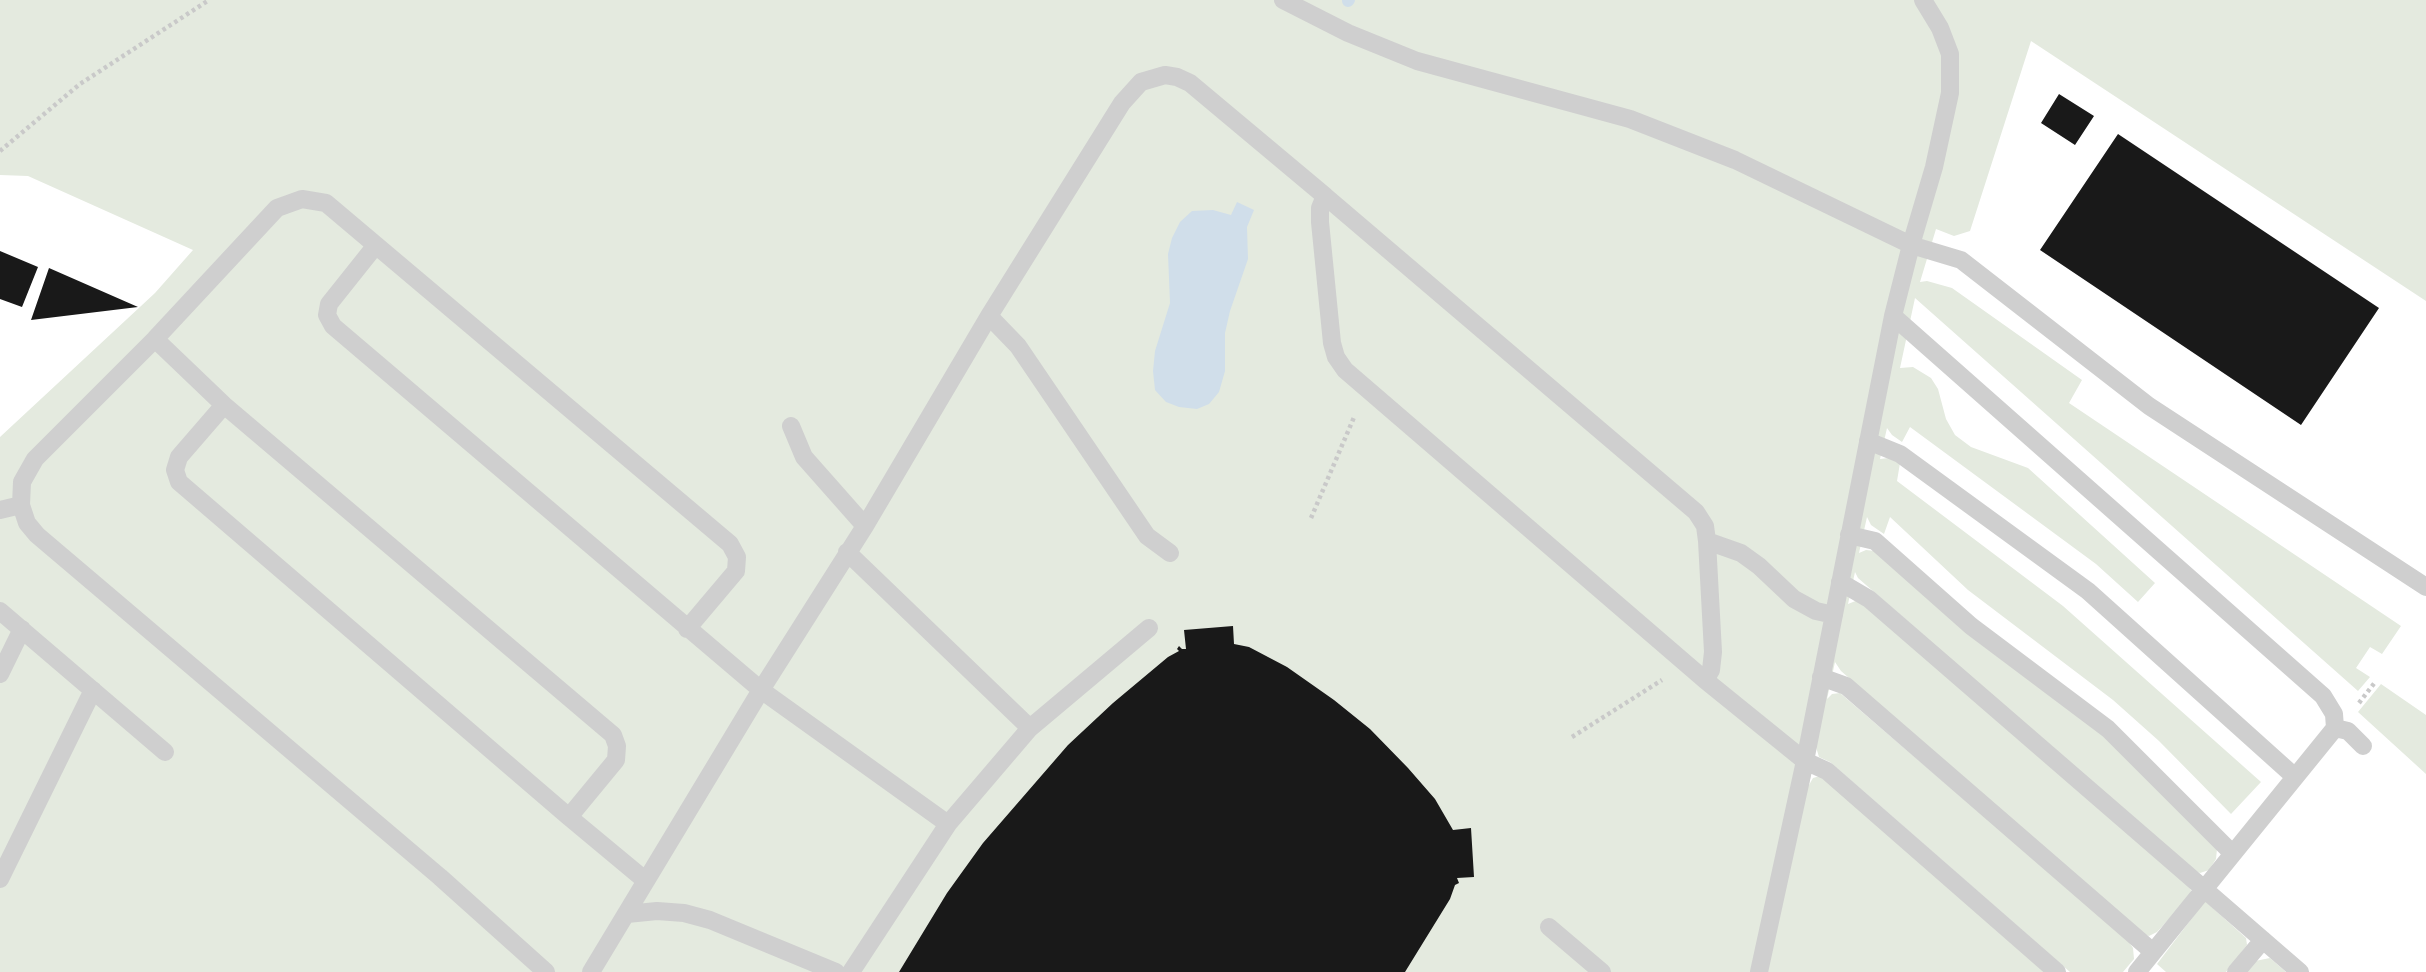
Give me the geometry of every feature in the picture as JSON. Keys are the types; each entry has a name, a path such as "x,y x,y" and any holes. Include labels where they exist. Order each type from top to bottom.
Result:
{"lane":[{"path":"1283,0 1348,33 1417,61 1630,120 1735,160 1911,245 1961,260 2148,406 2426,587"},
{"path":"1759,972 1805,761 1893,316 1934,167 1950,93 1950,54 1940,28 1923,0"},
{"path":"591,972 761,690 865,526 989,316 1122,103 1141,82 1152,77 1177,77 1190,83 1696,512 1705,526 1707,541 1713,652 1711,670 1705,680"},
{"path":"1325,195 1320,215 1332,343 1336,357 1345,370 1705,680 1805,761 1827,771 2057,972"},
{"path":"546,972 440,877 37,535 27,523 21,505 22,482 35,459 155,339 277,208 302,199 326,202 730,544 737,557 736,571 687,629"},
{"path":"376,245 329,303 327,315 333,326 761,690 948,824"},
{"path":"989,316 1018,346 1147,536 1170,553"},
{"path":"1821,677 1846,686 2148,964 2204,889 2335,728 2333,715 2323,696 1893,316"},
{"path":"155,339 223,405 613,735 617,746 616,760 569,817"},
{"path":"223,405 179,457 175,470 179,482 646,881"},
{"path":"791,426 804,457 865,526"},
{"path":"1868,441 1900,454 2088,591 2295,777"},
{"path":"0,510 21,505"},
{"path":"1849,535 1875,541 1971,626 2108,729 2233,854"},
{"path":"1707,541 1741,553 1794,599 1816,611 1834,615"},
{"path":"847,552 1030,728"},
{"path":"1840,582 1869,599 2300,972"},
{"path":"0,611 165,751"},
{"path":"851,972 948,824 1030,728 1149,628"},
{"path":"0,674 22,629"},
{"path":"0,880 93,690"},
{"path":"2335,728 2348,731 2363,746"},
{"path":"627,914 657,911 684,913 710,920 836,972"},
{"path":"1549,927 1602,972"},
{"path":"2236,972 2263,940"}],"path":[{"path":"0,151 80,84 209,0"},
{"path":"1311,518 1358,408"},
{"path":"1572,737 1668,676"}],"shaded area":[{"path":"0,0 2426,0 2426,301 2031,41 1970,231 1954,236 1936,229 1920,282 1927,281 1952,288 2082,380 2069,403 2401,626 2382,654 2370,647 2356,668 2370,677 2358,691 1915,298 1900,368 1913,367 1931,378 1938,389 1946,419 1955,435 1971,447 2028,468 2155,583 2138,602 2096,564 1910,427 1902,442 1887,428 1880,459 1889,458 1900,463 1897,481 2063,606 2261,782 2231,814 2159,741 2113,700 1968,590 1890,517 1884,534 1871,525 1867,517 1859,553 1866,550 1875,551 2096,729 2210,839 2217,849 2216,859 2209,870 2200,873 2193,870 1858,578 1855,572 1848,604 1858,600 2187,884 2191,890 2190,896 2157,932 2149,936 2141,933 1841,671 1835,662 1827,699 1832,694 1840,693 2127,939 2133,948 2134,959 2123,972 2070,972 1830,762 1819,757 1816,747 1809,785 1813,778 1820,776 2047,972 0,972 0,437 155,293 193,250 28,176 0,175"},
{"path":"1237,202 1254,210 1247,227 1248,259 1225,333 1225,371 1219,392 1209,404 1197,409 1179,407 1166,402 1155,390 1153,371 1155,351 1170,303 1168,254 1172,238 1180,222 1192,211 1213,210 1231,215"},
{"path":"2381,684 2426,715 2426,774 2358,712"},
{"path":"2205,901 2246,938 2247,945 2226,972 2166,972 2157,964"},
{"path":"2270,958 2286,972 2246,972 2255,961"}],"building":[{"path":"2059,94 2094,116 2075,145 2041,123"},
{"path":"2118,134 2379,308 2301,425 2040,250"},
{"path":"0,251 38,267 22,307 0,299"},
{"path":"49,268 138,307 31,320"},
{"path":"1233,626 1234,644 1249,647 1287,667 1370,729 1435,799 1453,830 1471,828 1474,877 1457,878 1459,883 1455,885 1450,899 1405,972 899,972 947,893 983,843 1068,745 1113,703 1179,651 1179,646 1186,649 1184,630"}]}
